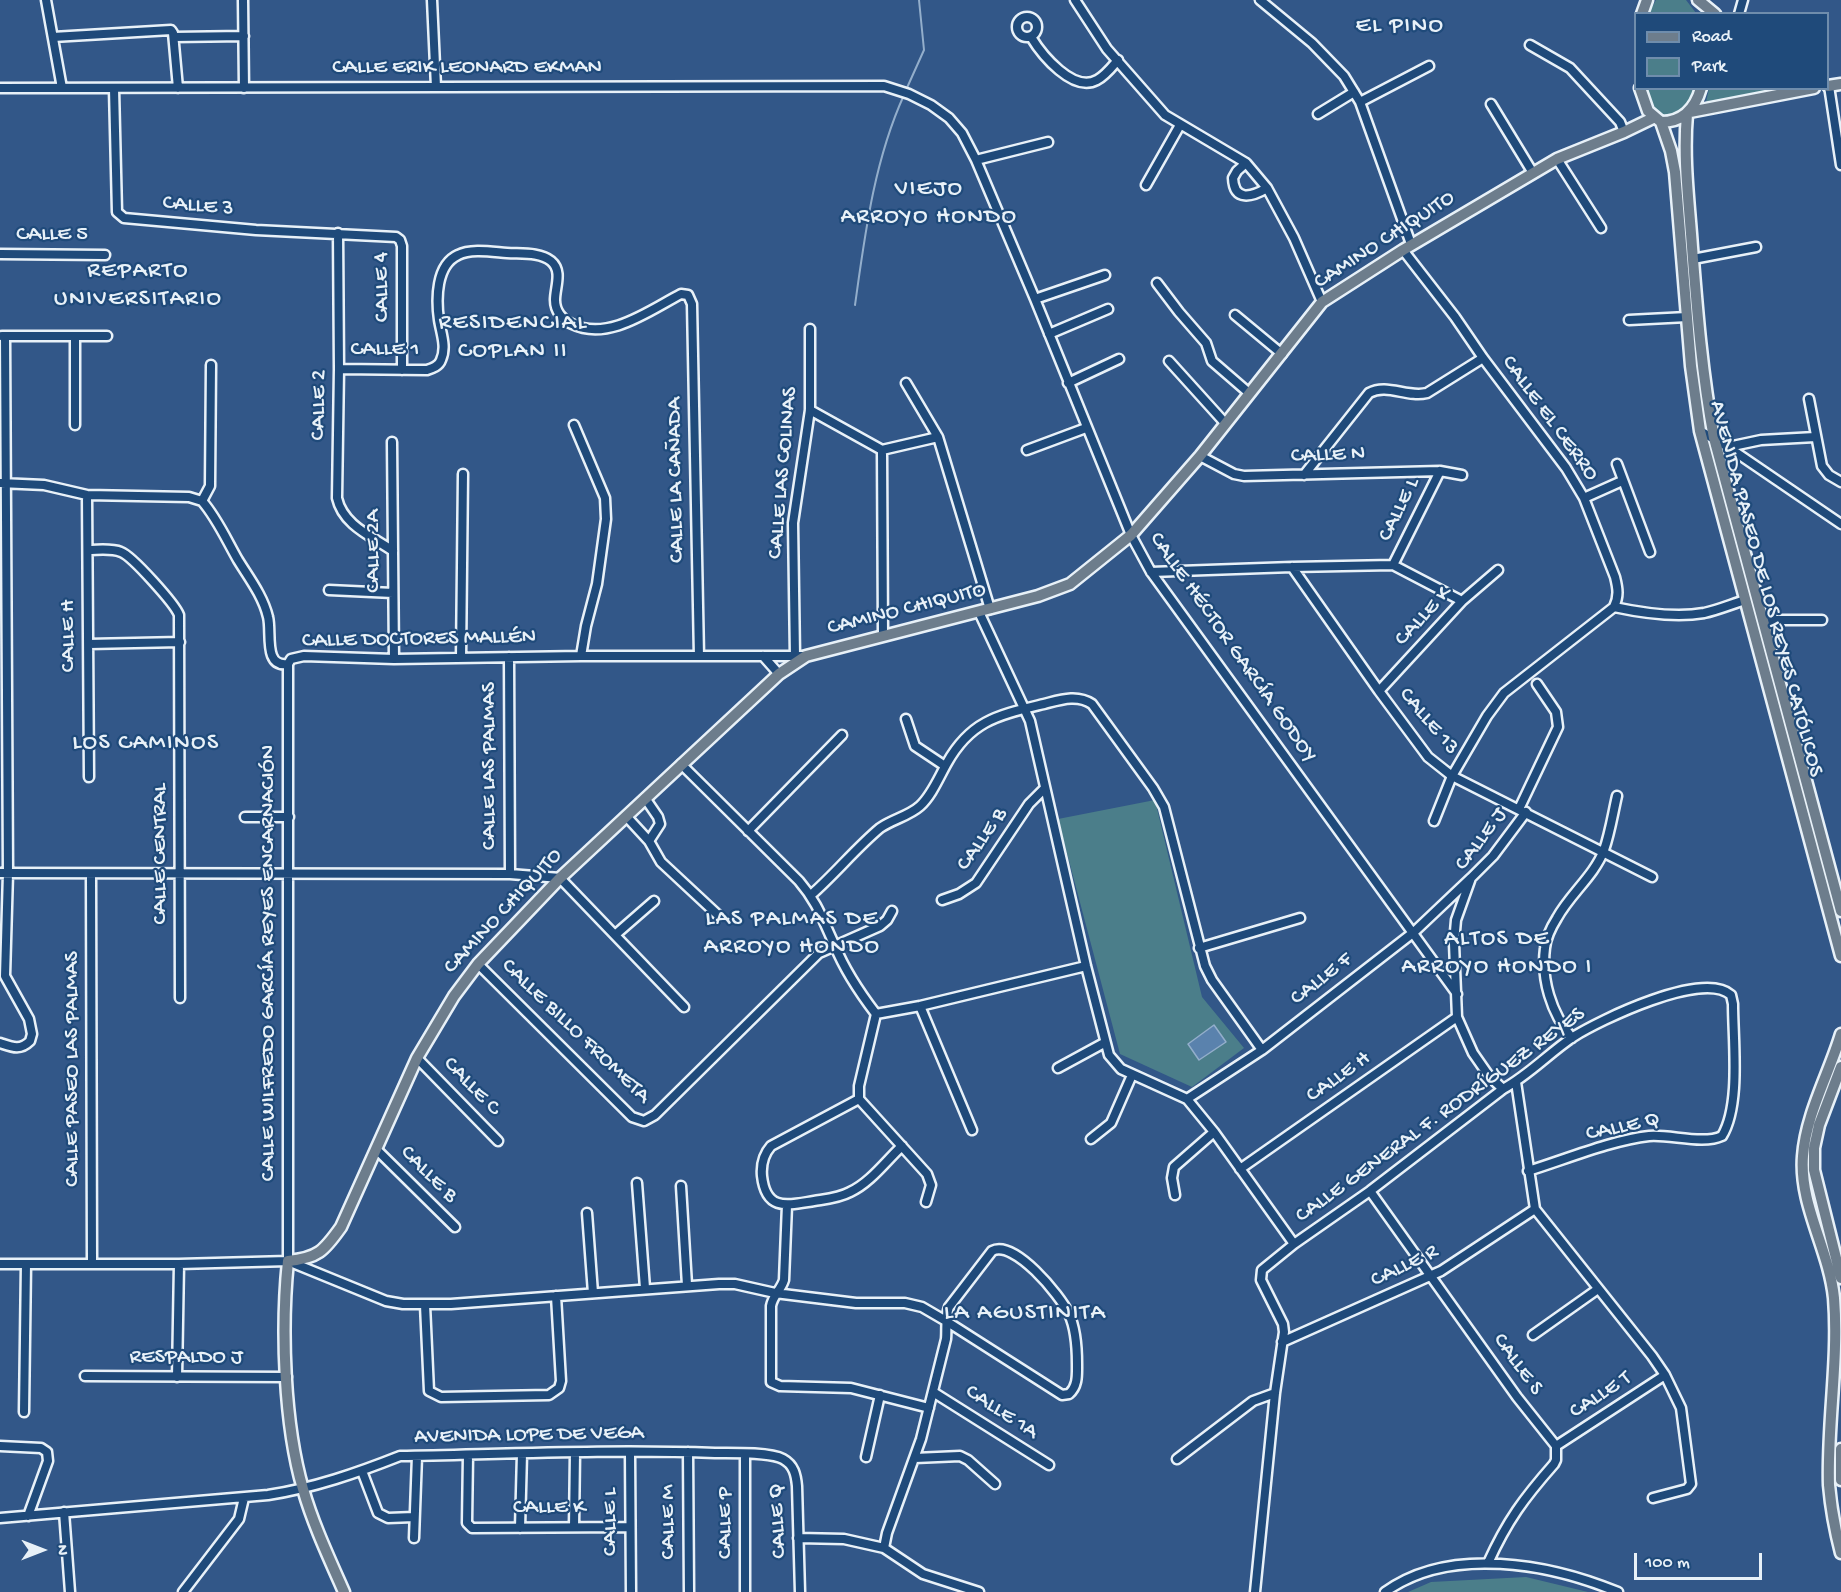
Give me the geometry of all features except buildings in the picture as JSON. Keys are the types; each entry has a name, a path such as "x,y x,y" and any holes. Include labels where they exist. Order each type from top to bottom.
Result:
{"main road":[{"path":"1697,0 1712,12"},
{"name":"AVENIDA PASEO DE LOS REYES CATÓLICOS","path":"1640,90 1642,98 1657,120 1671,151 1675,172 1687,317 1714,438 1841,911"},
{"path":"1689,113 1697,101 1700,90"},
{"name":"CAMINO CHIQUITO","path":"288,1261 307,1259 323,1251 341,1227 417,1058 454,996 478,964 560,878 681,764 801,656 984,611 1038,596 1070,584 1131,535 1200,456 1322,302 1407,247 1557,159 1657,120 1669,122 1689,113 1806,90"},
{"name":"AVENIDA PASEO DE LOS REYES CATÓLICOS","path":"1689,113 1685,150 1693,259 1695,353 1700,431 1841,956"},
{"path":"1757,645 1769,641"},
{"path":"1841,1034 1838,1054 1813,1110 1805,1139 1802,1172 1804,1189 1830,1273 1834,1297 1835,1337 1829,1483 1841,1561"},
{"path":"1841,1066 1819,1125 1814,1148 1814,1170 1841,1278"},
{"path":"288,1261 285,1285 290,1422 303,1490 344,1592"},
{"path":"1841,1449 1841,1480"}],"street":[{"path":"46,0 62,88"},
{"path":"243,0 244,88"},
{"path":"432,0 436,87"},
{"path":"1075,0 1107,49 1165,115 1246,163 1267,188 1294,238 1322,302"},
{"name":"CALLE EL CERRO","path":"1260,0 1333,63 1360,102 1407,247 1483,358 1566,468 1584,498 1615,577 1618,599 1614,608"},
{"path":"53,36 172,34 243,36"},
{"path":"172,34 178,88"},
{"path":"1031,37 1050,62 1073,80 1085,82 1098,80 1118,60"},
{"path":"1530,45 1570,68 1620,122 1624,132"},
{"path":"1360,102 1429,66"},
{"name":"CALLE ERIK LEONARD EKMAN","path":"0,88 884,86 909,94 931,105"},
{"name":"CALLE 3","path":"114,89 117,212 120,216 256,230 396,237 400,240"},
{"path":"1829,90 1841,165"},
{"path":"1318,114 1354,92"},
{"path":"1491,104 1533,173"},
{"name":"CALLE HÉCTOR GARCÍA GODOY","path":"931,105 949,118 962,133 976,160 1131,535 1151,572 1457,994"},
{"path":"1146,185 1180,125"},
{"path":"976,160 1048,142"},
{"path":"1557,159 1601,228"},
{"path":"1246,163 1233,178 1236,190 1246,196 1253,196 1267,188"},
{"name":"CALLE 2","path":"338,233 337,498 340,510 347,520 393,551"},
{"name":"CALLE 4","path":"400,240 402,246 402,370"},
{"path":"1693,259 1756,248"},
{"name":"CALLE 1","path":"339,369 427,370 438,366 442,358 444,343 438,317 440,281 448,261 459,253 491,252 541,256 553,262 558,273 555,301 559,315 566,322 579,328 605,329 636,319 681,294 688,295 692,304"},
{"name":"CALLE 5","path":"0,254 105,255"},
{"path":"1035,299 1105,274"},
{"path":"1157,283 1206,343 1212,362 1249,393"},
{"name":"CALLE LA CAÑADA","path":"692,304 699,656"},
{"path":"1049,334 1108,309"},
{"path":"1235,315 1282,354"},
{"path":"1629,320 1687,317"},
{"name":"CALLE LAS COLINAS","path":"801,656 793,523 810,410 810,329"},
{"path":"0,1043 21,1048 30,1041 32,1034 29,1019 2,976 4,873 3,336 107,336"},
{"path":"75,336 75,425"},
{"path":"1304,475 1369,393 1382,389 1412,395 1427,393 1483,358"},
{"path":"1068,384 1119,359"},
{"path":"1169,362 1225,423"},
{"path":"3,483 50,486 87,495 189,497 202,501 210,486 211,365"},
{"path":"906,384 938,437 984,611 1026,709 1104,1043 1109,1055 1121,1069 1187,1099 1214,1132 1294,1244"},
{"path":"1809,399 1822,466 1829,475 1841,482"},
{"path":"810,410 882,450 938,437"},
{"path":"574,424 605,498 606,519 597,584 581,656"},
{"path":"1027,450 1086,428"},
{"path":"1700,431 1728,447 1841,524"},
{"path":"1728,447 1761,440 1815,437"},
{"name":"CALLE 2A","path":"392,442 394,659"},
{"path":"882,450 883,635"},
{"name":"CALLE N","path":"1200,456 1234,474 1244,476 1440,471 1462,475"},
{"path":"1617,464 1650,552"},
{"name":"CALLE L","path":"1393,565 1440,471"},
{"path":"461,658 463,474"},
{"path":"1584,498 1622,481"},
{"name":"CALLE H","path":"87,495 89,777"},
{"name":"CALLE DOCTORES MALLÉN","path":"202,501 266,608 271,653 273,661 278,664 288,664 291,660 304,656 394,659 801,656"},
{"name":"CALLE CENTRAL","path":"88,550 118,551 131,559 177,609 180,622 180,998"},
{"path":"1151,572 1393,565 1462,601"},
{"name":"CALLE 13","path":"1292,567 1428,757 1452,776 1652,877"},
{"name":"CALLE K","path":"1379,691 1462,601 1498,570"},
{"path":"329,590 393,594"},
{"path":"1434,820 1452,776 1487,716 1504,693 1614,608 1637,612 1704,613 1745,600"},
{"path":"1763,620 1822,620"},
{"path":"88,644 180,642"},
{"path":"763,656 779,674"},
{"name":"CALLE LAS PALMAS","path":"509,657 510,874"},
{"name":"CALLE WILFREDO GARCÍA REYES ENCARNACIÓN","path":"288,664 288,1261"},
{"name":"CALLE J","path":"1503,1089 1489,1076 1473,1053 1457,1017 1454,943 1456,920 1471,878 1493,856 1522,810 1558,727 1556,712 1537,684"},
{"path":"811,895 879,830 919,807 930,794 963,739 982,723 1068,699 1087,700 1153,788 1168,819 1199,948 1212,980 1262,1050"},
{"path":"906,719 917,748 945,766"},
{"path":"748,831 842,735"},
{"path":"681,764 811,895 822,913 834,945 854,984 876,1014 859,1086 859,1100 929,1177 931,1189 926,1202"},
{"name":"CALLE B","path":"942,900 976,883 1029,804 1044,789"},
{"path":"1572,1038 1564,1029 1552,1004 1545,977 1545,945 1558,916 1580,890 1604,851 1617,796"},
{"path":"645,798 660,824 649,841"},
{"path":"626,816 649,841 661,862 719,916"},
{"path":"245,817 289,817"},
{"path":"4,873 510,874 560,878 684,1007"},
{"name":"CALLE PASEO LAS PALMAS","path":"91,874 92,1264"},
{"name":"CALLE F","path":"1187,1099 1262,1050 1414,932 1471,878"},
{"path":"615,936 654,901"},
{"name":"CALLE BILLO FROMETA","path":"478,964 632,1117 644,1121 655,1115 819,953 880,926 892,911"},
{"path":"1199,948 1300,918"},
{"path":"876,1014 920,1006 1086,966"},
{"name":"CALLE GENERAL F. RODRÍGUEZ REYES","path":"1282,1342 1283,1324 1261,1280 1262,1270 1294,1244 1370,1191 1572,1038 1632,1007 1654,1000 1697,989 1714,988 1728,992"},
{"name":"CALLE Q","path":"1528,1171 1624,1141 1648,1136 1709,1140 1722,1136 1728,1126 1733,1101 1733,1004 1728,992"},
{"path":"920,1006 972,1130"},
{"name":"CALLE H","path":"1240,1169 1457,1017"},
{"path":"1058,1068 1104,1043"},
{"name":"CALLE C","path":"417,1058 498,1142"},
{"path":"1091,1139 1111,1123 1132,1075"},
{"path":"1516,1082 1535,1209 1665,1375 1681,1408 1691,1484 1687,1489 1653,1498"},
{"path":"859,1100 777,1142 767,1150 762,1172 766,1191 776,1202 787,1205 837,1197 851,1192 902,1146"},
{"path":"1175,1195 1172,1178 1174,1167 1214,1132"},
{"name":"CALLE B","path":"376,1149 455,1227"},
{"path":"637,1184 645,1288"},
{"path":"681,1186 687,1285"},
{"name":"CALLE S","path":"1370,1191 1516,1397 1556,1446"},
{"name":"CALLE 1A","path":"787,1205 784,1280 775,1293 771,1306 770,1378 773,1385 839,1386 929,1408"},
{"name":"CALLE R","path":"1282,1342 1432,1276 1535,1209"},
{"path":"587,1213 593,1293"},
{"path":"0,1264 179,1264 288,1261 337,1279 386,1301 425,1305 687,1285 735,1284 775,1293 856,1303 905,1303 927,1309 946,1321 1062,1395 1072,1392 1077,1379 1075,1334 1070,1316 1060,1298 1046,1281 1010,1251 996,1249 986,1256 949,1307 946,1321 946,1340 929,1408 915,1458 890,1524 884,1548"},
{"path":"24,1413 26,1264"},
{"path":"177,1377 179,1264"},
{"path":"1533,1335 1598,1289"},
{"path":"425,1305 429,1391 441,1396 549,1395 559,1388 561,1382 556,1296"},
{"path":"1255,1592 1282,1342"},
{"name":"CALLE T","path":"1556,1446 1665,1375"},
{"name":"RESPALDO J","path":"85,1376 287,1377"},
{"name":"CALLE 1A","path":"933,1392 1049,1465"},
{"path":"1177,1459 1252,1401 1275,1393"},
{"path":"866,1457 880,1395"},
{"path":"0,1446 41,1448 47,1452 48,1461 28,1516"},
{"path":"1488,1563 1511,1516 1554,1464 1556,1446"},
{"name":"AVENIDA LOPE DE VEGA","path":"0,1518 244,1498 303,1490 363,1471 400,1456 688,1452 777,1457"},
{"name":"CALLE M","path":"688,1452 689,1592"},
{"path":"574,1527 575,1453"},
{"name":"CALLE L","path":"630,1453 631,1592"},
{"path":"520,1528 522,1454"},
{"name":"CALLE P","path":"746,1454 746,1592"},
{"name":"CALLE K","path":"468,1455 469,1526 472,1528 629,1527"},
{"path":"414,1538 417,1456"},
{"path":"915,1458 960,1456 968,1460 995,1484"},
{"name":"CALLE Q","path":"777,1457 785,1460 794,1470 797,1486 800,1592"},
{"path":"363,1471 378,1513 388,1518 414,1517"},
{"path":"183,1592 239,1519 244,1498"},
{"path":"64,1512 70,1592"},
{"path":"798,1538 844,1539 884,1548 923,1574 979,1592"},
{"path":"1385,1592 1418,1575 1451,1566 1488,1563 1525,1566 1579,1578 1618,1592"}],"green space":[{"path":"1656,0 1686,0 1695,12 1650,12"},
{"path":"1644,90 1696,90 1691,101 1681,111 1670,116 1656,110"},
{"path":"1709,90 1784,90 1706,102"},
{"path":"1155,800 1202,997 1244,1048 1192,1087 1120,1054 1058,819"},
{"path":"1526,1577 1588,1592 1408,1592 1431,1582"}],"water":[{"path":"1214,1025 1226,1042 1199,1060 1188,1044"}],"waterway":[{"path":"906,90 924,50 919,0"},
{"path":"855,305 867,225 878,172 904,95"}],"district":[{"name":"EL PINO","path":"1400,27"},
{"name":"VIEJO ARROYO HONDO","path":"929,204"},
{"name":"REPARTO UNIVERSITARIO","path":"138,286"},
{"name":"RESIDENCIAL COPLAN II","path":"513,338"},
{"name":"LOS CAMINOS","path":"146,744"},
{"name":"LAS PALMAS DE ARROYO HONDO","path":"792,934"},
{"name":"ALTOS DE ARROYO HONDO I","path":"1497,954"},
{"name":"LA AGUSTINITA","path":"1025,1314"}]}
